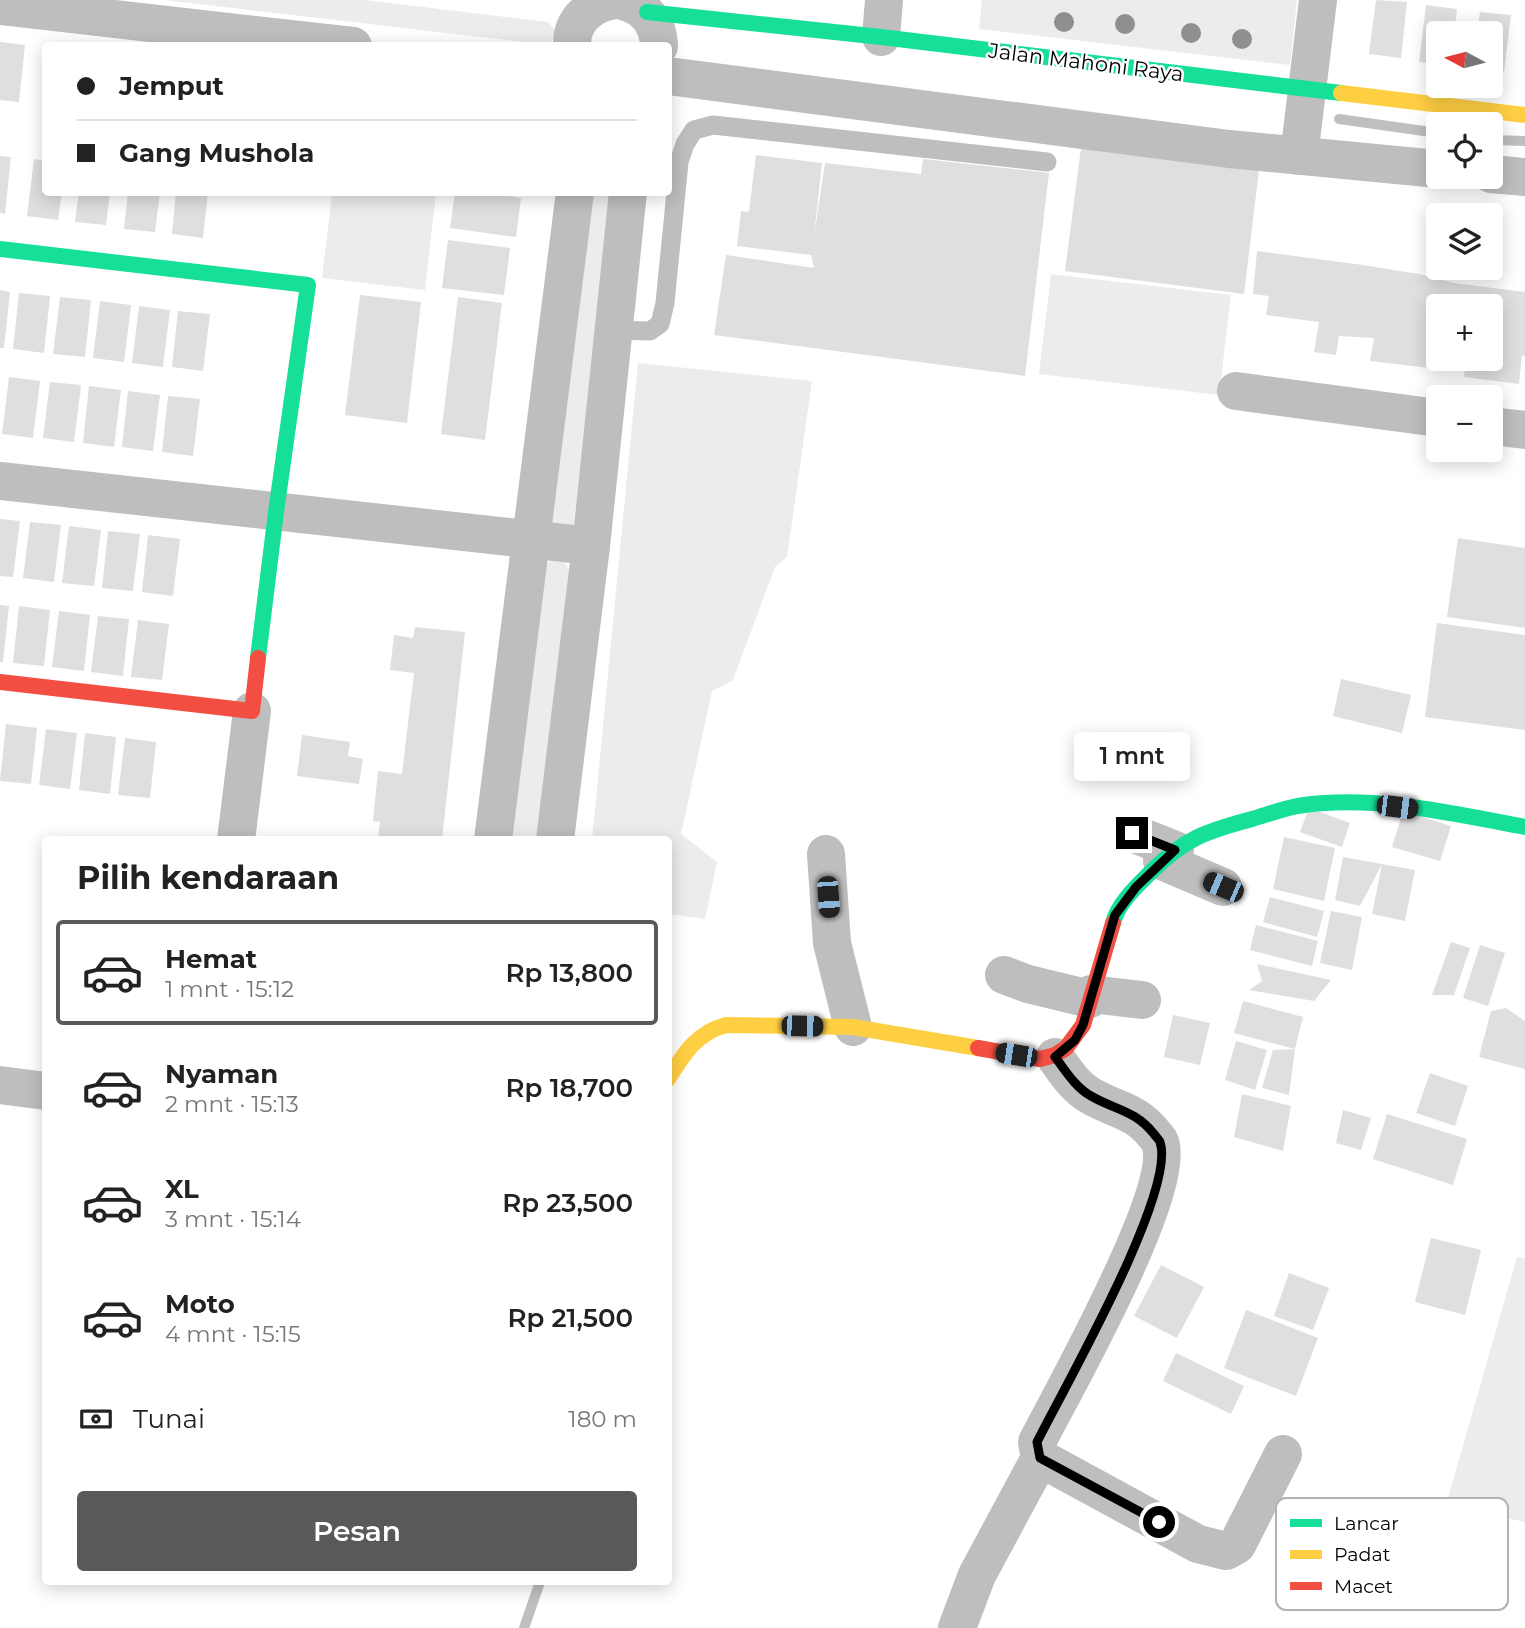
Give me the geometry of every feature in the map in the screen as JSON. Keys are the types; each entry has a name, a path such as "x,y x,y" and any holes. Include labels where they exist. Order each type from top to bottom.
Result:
{"street":[{"path":"1299,152 1318,0"},
{"path":"0,6 318,42"},
{"path":"573,42 577,23 588,10 622,10"},
{"name":"Jalan Mahoni Raya","path":"622,10 883,18 1306,96 1525,115"},
{"path":"672,77 990,118 1426,168"},
{"path":"1503,175 1525,177"},
{"path":"493,836 574,196"},
{"path":"555,836 591,546 628,196"},
{"path":"0,249 308,285 276,512 236,836"},
{"path":"1236,391 1426,416"},
{"path":"1503,427 1525,430"},
{"path":"0,481 591,546"},
{"path":"0,682 252,711"},
{"path":"672,1073 690,1045 710,1028 726,1025 853,1027 1040,1059 1055,1057 1075,1040 1083,1025 1115,915 1136,887 1169,855 1208,831 1302,805 1326,802 1352,802 1442,812 1525,827"},
{"path":"1132,833 1223,887"},
{"path":"826,854 832,943 853,1027"},
{"path":"1004,975 1028,984 1091,996 1142,1000"},
{"path":"957,1628 977,1575 1040,1458 1037,1442 1098,1328 1148,1214 1161,1172 1160,1142 1142,1119 1090,1095 1074,1083 1055,1057"},
{"path":"0,1085 42,1090"},
{"path":"1040,1458 1198,1544 1226,1552 1237,1545 1283,1454"}],"lane":[{"path":"986,156 990,118"},
{"path":"613,330 650,331 660,324 665,303 679,162 685,144 694,130 713,125 1047,162"}],"shaded area":[{"path":"164,0 365,0 548,22 554,30 554,37 549,42 523,42"},
{"path":"982,0 1297,0 1290,65 979,29"},
{"path":"332,196 436,196 425,290 322,278"},
{"path":"586,196 613,196 574,522 573,526 562,534 546,518"},
{"path":"1051,274 1231,295 1219,395 1039,374"},
{"path":"638,363 812,381 787,557 775,567 733,680 712,691 681,834 717,862 705,919 672,914 672,836 592,836"},
{"path":"550,561 565,563 569,570 537,836 510,836 544,567"},
{"path":"1517,1257 1525,1258 1525,1522 1508,1518 1508,1498 1448,1498"}],"building":[{"path":"1376,0 1407,2 1401,58 1369,54"},
{"path":"1426,5 1457,9 1456,21 1426,21 1426,63 1419,62"},
{"path":"1480,12 1511,15 1504,72 1503,21 1479,21"},
{"path":"0,42 25,45 19,102 0,100"},
{"path":"1081,148 1259,170 1244,294 1065,271"},
{"path":"756,155 822,163 814,236 825,163 921,174 923,159 1049,173 1025,376 714,335 726,255 814,268 811,255 737,246 741,211 749,212"},
{"path":"0,156 11,157 5,214 0,213"},
{"path":"34,159 42,160 42,196 61,196 58,220 27,216"},
{"path":"78,196 110,196 106,225 75,222"},
{"path":"128,196 160,196 155,232 124,229"},
{"path":"176,196 208,196 203,238 172,234"},
{"path":"454,196 521,198 516,237 450,228"},
{"path":"448,240 510,248 504,295 442,288"},
{"path":"1257,251 1419,274 1426,276 1426,280 1525,292 1525,356 1522,355 1519,384 1464,377 1465,371 1503,371 1503,294 1426,294 1426,368 1370,361 1374,338 1339,336 1336,355 1314,352 1319,322 1266,315 1269,296 1253,294"},
{"path":"0,290 10,292 4,348 0,348"},
{"path":"19,293 50,296 44,353 13,349"},
{"path":"360,295 421,302 407,423 345,415"},
{"path":"60,297 91,300 85,357 53,354"},
{"path":"458,297 502,303 485,440 441,434"},
{"path":"100,301 131,305 124,362 93,358"},
{"path":"139,306 170,310 163,367 132,363"},
{"path":"178,311 210,314 203,371 172,367"},
{"path":"9,377 40,381 33,438 2,434"},
{"path":"50,382 81,385 74,442 43,438"},
{"path":"89,386 121,390 114,447 83,443"},
{"path":"128,391 160,395 153,451 122,447"},
{"path":"168,396 200,399 193,456 162,452"},
{"path":"0,519 20,521 13,577 0,576"},
{"path":"30,522 61,525 54,582 23,578"},
{"path":"69,526 101,530 94,586 62,583"},
{"path":"108,531 140,534 133,591 102,588"},
{"path":"148,535 180,539 173,596 142,592"},
{"path":"1458,538 1525,548 1525,628 1447,617"},
{"path":"0,605 9,606 3,662 0,662"},
{"path":"19,606 50,610 44,666 13,663"},
{"path":"59,611 90,615 84,671 52,667"},
{"path":"98,616 129,619 123,676 91,672"},
{"path":"138,620 169,624 162,680 131,677"},
{"path":"1437,623 1525,635 1525,730 1425,717"},
{"path":"415,627 465,632 442,836 378,836 380,822 373,821 378,771 402,774 414,673 390,670 394,635 413,638"},
{"path":"1341,679 1411,695 1402,733 1333,716"},
{"path":"6,724 37,728 31,784 0,781"},
{"path":"46,729 77,733 70,789 39,785"},
{"path":"85,733 116,737 110,794 79,790"},
{"path":"302,735 350,742 348,756 363,759 359,784 297,776"},
{"path":"125,738 156,742 150,798 118,795"},
{"path":"1309,808 1350,823 1342,847 1300,832"},
{"path":"1403,811 1451,826 1440,861 1392,847"},
{"path":"1284,837 1335,848 1324,901 1273,889"},
{"path":"1343,857 1382,864 1360,906 1335,900"},
{"path":"1382,864 1415,870 1405,921 1372,914"},
{"path":"1270,897 1324,911 1317,937 1263,922"},
{"path":"1331,911 1362,917 1352,970 1320,963"},
{"path":"1256,925 1318,941 1312,966 1250,950"},
{"path":"1451,942 1470,948 1454,995 1432,995"},
{"path":"1480,945 1505,953 1488,1006 1463,998"},
{"path":"1257,964 1331,980 1314,1001 1249,990 1262,981"},
{"path":"1243,1001 1303,1017 1295,1049 1234,1033"},
{"path":"1506,1008 1525,1021 1525,1069 1479,1057 1491,1011"},
{"path":"1173,1015 1210,1023 1200,1065 1164,1057"},
{"path":"1236,1041 1267,1050 1255,1090 1225,1080"},
{"path":"1295,1049 1289,1095 1262,1088 1273,1050"},
{"path":"1430,1073 1468,1086 1455,1126 1416,1113"},
{"path":"1242,1094 1291,1106 1283,1151 1234,1137"},
{"path":"1343,1110 1371,1118 1361,1150 1336,1143"},
{"path":"1387,1114 1467,1139 1453,1185 1373,1159"},
{"path":"1431,1238 1481,1250 1465,1315 1415,1302"},
{"path":"1161,1265 1204,1287 1177,1338 1134,1316"},
{"path":"1289,1273 1329,1288 1313,1330 1274,1316"},
{"path":"1246,1310 1318,1338 1296,1396 1224,1368"},
{"path":"1176,1353 1244,1386 1231,1414 1163,1381"}],"waterway":[{"path":"1339,119 1426,131"},
{"path":"1503,140 1525,141"},
{"path":"524,1628 539,1585"}],"traffic: fast":[{"path":"647,12 881,37 1341,93"},
{"path":"0,249 308,285 258,658"},
{"path":"1113,923 1119,909 1134,889 1163,860 1186,843 1222,828 1291,807 1359,802 1387,804 1525,827"}],"traffic: slow":[{"path":"1341,93 1525,115"},
{"path":"672,1073 685,1053 699,1039 726,1025 853,1027 978,1048"}],"traffic: jam":[{"path":"0,682 252,711 258,658"},
{"path":"978,1048 1040,1059 1055,1055 1066,1048 1083,1025 1113,923"}],"route":[{"path":"1132,833 1175,850 1136,887 1115,915 1083,1025 1075,1040 1055,1057 1074,1083 1090,1095 1142,1119 1160,1142 1161,1172 1148,1214 1098,1328 1037,1442 1040,1458 1159,1522"}]}
